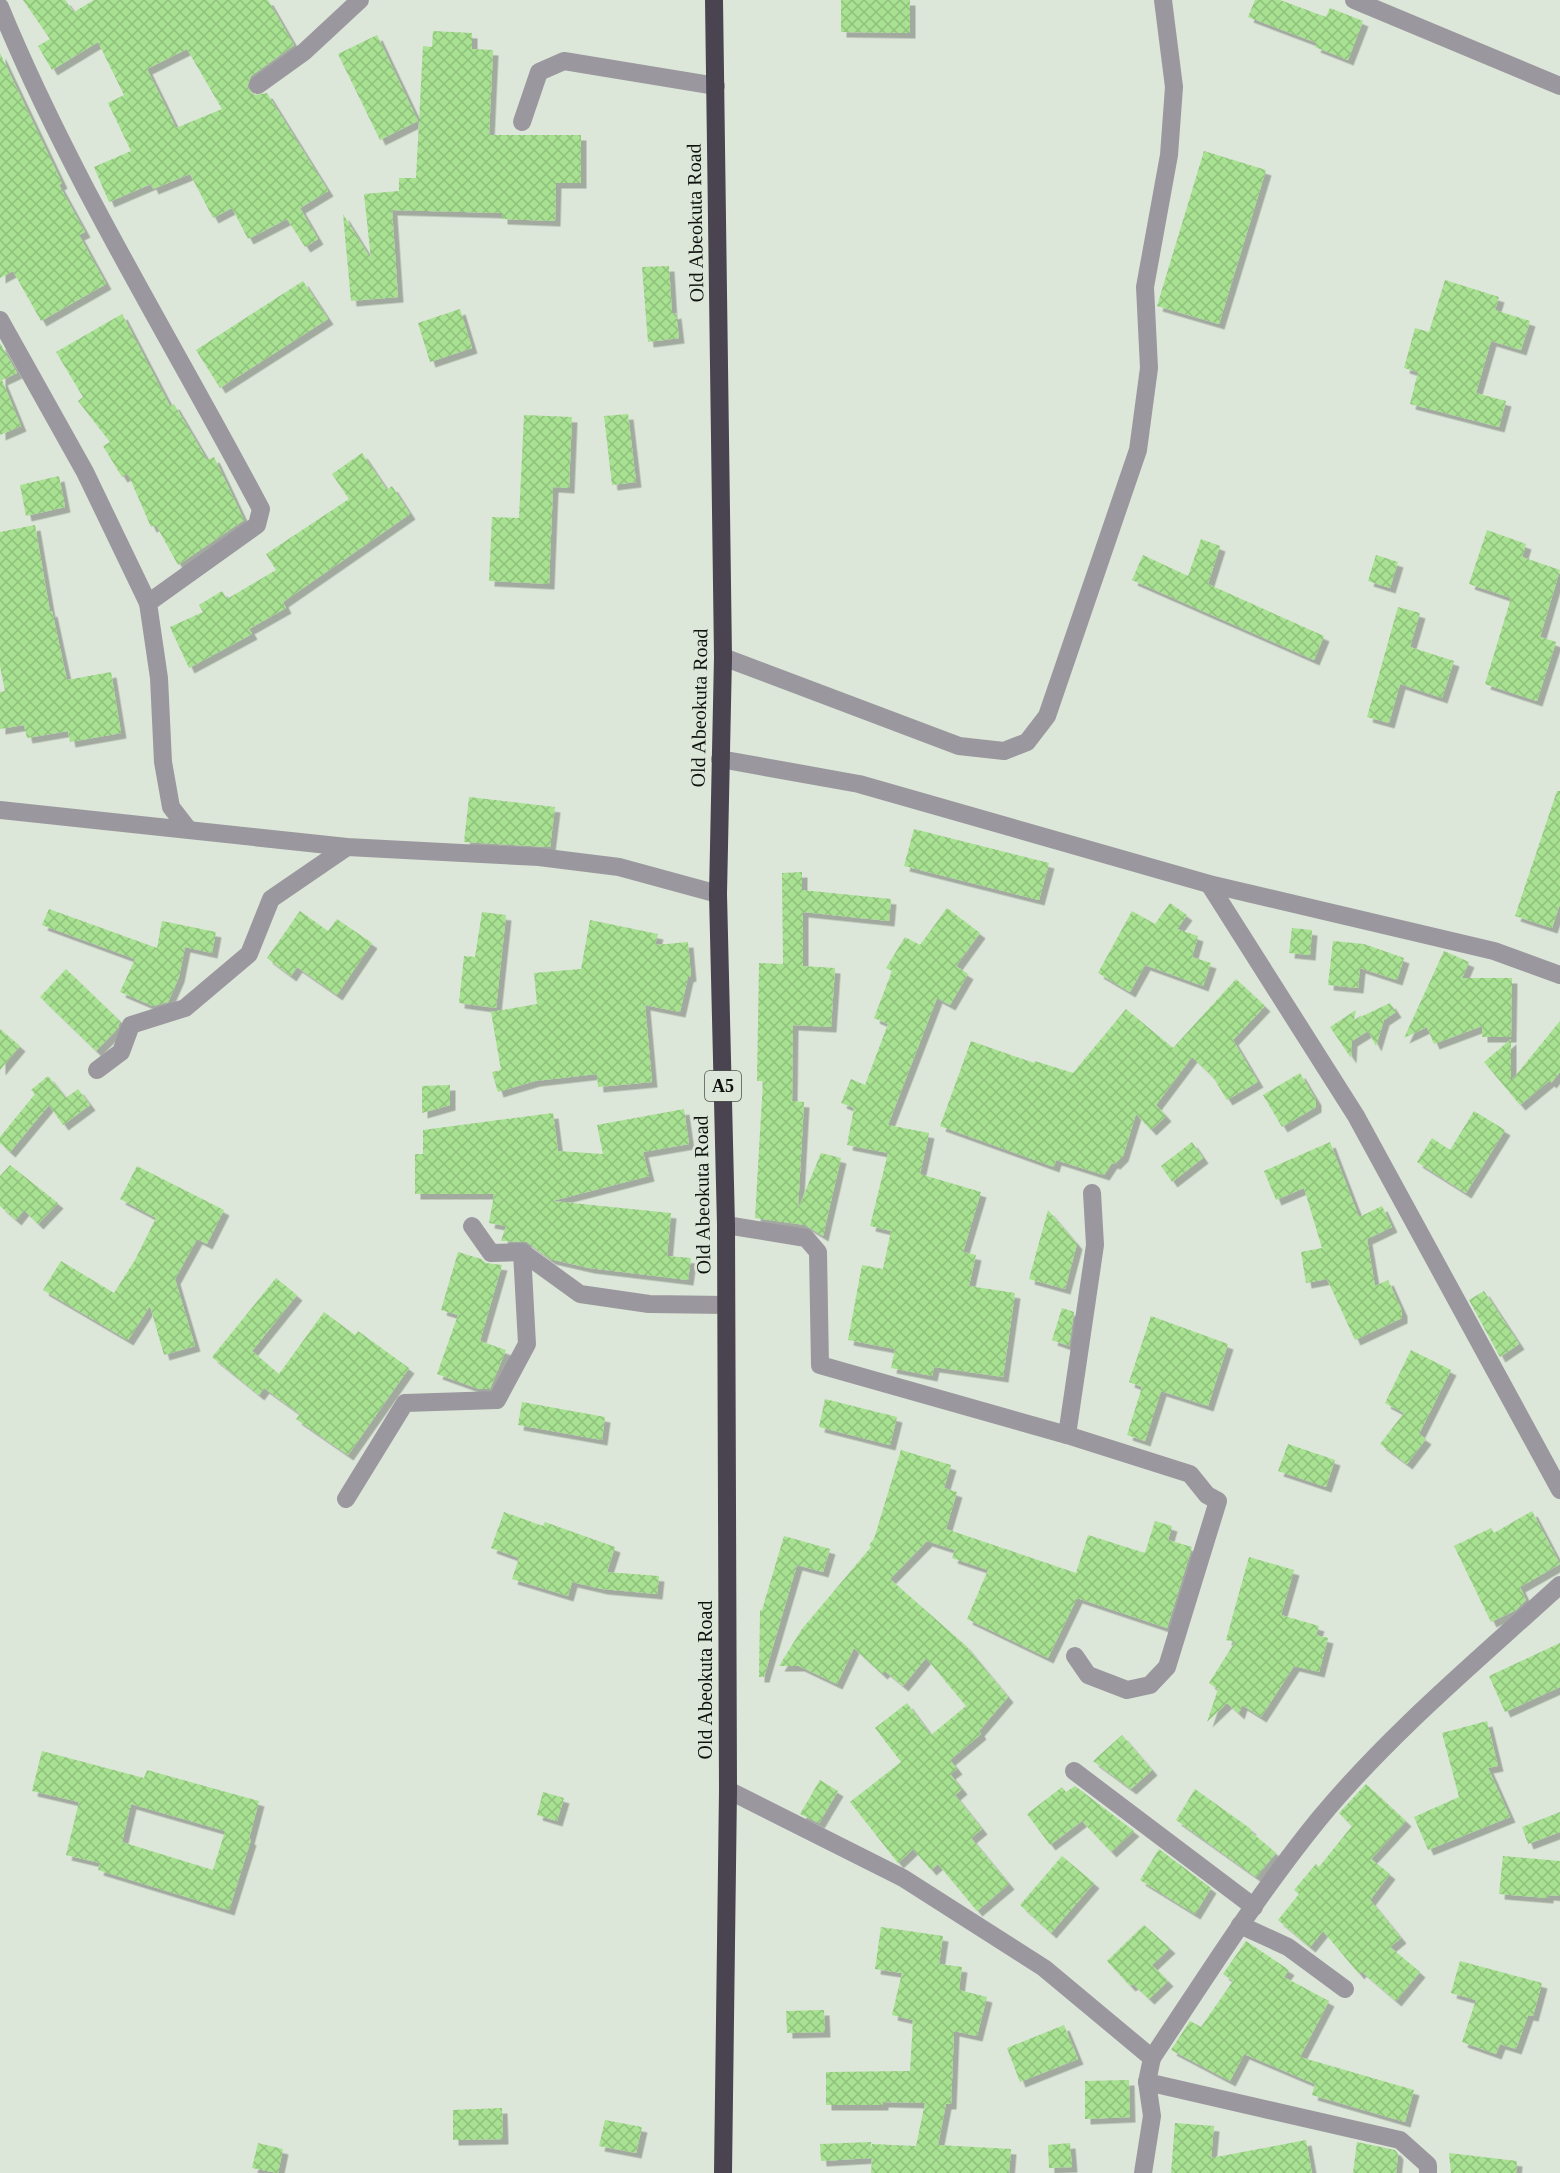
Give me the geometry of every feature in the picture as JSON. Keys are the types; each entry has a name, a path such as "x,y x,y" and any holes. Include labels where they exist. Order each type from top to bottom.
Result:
{"highway":[{"name":"Old Abeokuta Road","path":"714,0 723,657 718,894 726,1225 728,1790 723,2173"}],"street":[{"path":"258,85 304,52 360,0"},
{"path":"723,657 960,746 1004,751 1027,742 1047,716 1138,450 1149,368 1145,286 1169,155 1174,87 1163,0"},
{"path":"1354,0 1560,86"},
{"path":"0,7 28,76 93,206 261,509 257,525 148,603"},
{"path":"522,122 538,72 564,61 716,86"},
{"path":"0,320 85,472 148,603 159,678 163,762 171,807 188,829"},
{"path":"720,759 859,784 1209,884 1494,951 1560,975"},
{"path":"0,810 347,848 539,857 619,867 718,894"},
{"path":"97,1070 121,1052 131,1025 185,1008 249,954 271,899 347,848"},
{"path":"1209,884 1356,1116 1560,1490"},
{"path":"1067,1435 1095,1245 1092,1193"},
{"path":"726,1225 806,1238 818,1252 819,1365 1067,1435 1190,1474 1207,1495 1218,1501 1167,1667 1150,1685 1127,1690 1088,1675 1075,1656"},
{"path":"472,1226 491,1253 522,1252 580,1294 649,1304 726,1305"},
{"path":"346,1499 405,1402 497,1400 527,1344 522,1252"},
{"path":"1143,2173 1152,2116 1147,2082 1152,2058 1240,1925 1319,1820 1367,1766 1560,1585"},
{"path":"1074,1771 1254,1907"},
{"path":"728,1790 903,1878 1044,1968 1152,2058"},
{"path":"1240,1925 1288,1947 1344,1989"},
{"path":"1147,2082 1401,2140 1428,2165 1428,2173"}],"building":[{"path":"23,0 65,0 74,12 94,0 268,0 294,45 251,76 247,87 254,95 267,93 328,191 300,208 318,239 305,247 287,219 248,239 232,208 213,218 190,174 153,189 151,184 109,202 94,167 131,151 108,103 124,95 98,42 52,70 38,46 50,39","holes":["187,49 222,109 176,128 147,69"]},
{"path":"841,0 910,0 910,33 841,32"},
{"path":"1255,0 1280,0 1326,17 1330,8 1363,21 1348,60 1315,47 1317,43 1248,17"},
{"path":"433,31 472,33 472,49 493,50 489,135 581,135 581,183 556,183 555,221 502,219 502,213 392,210 398,297 351,301 343,214 371,259 364,194 399,191 399,178 416,178 423,46 432,47"},
{"path":"377,35 418,121 380,140 338,54"},
{"path":"0,53 62,183 59,185 85,232 79,235 106,284 41,321 13,271 0,278"},
{"path":"1204,151 1266,170 1219,324 1157,306"},
{"path":"669,266 672,314 676,313 679,338 648,342 642,267"},
{"path":"1445,280 1499,297 1495,310 1530,321 1521,350 1491,341 1476,393 1506,401 1499,427 1410,404 1418,372 1404,368 1415,328 1429,332"},
{"path":"303,281 328,319 220,388 196,350"},
{"path":"460,309 472,348 430,362 418,323"},
{"path":"122,314 170,406 174,404 207,460 214,457 244,520 178,565 156,525 151,527 128,474 122,477 103,446 110,442 78,401 83,397 56,352"},
{"path":"0,343 17,373 2,380 21,426 0,435"},
{"path":"628,414 636,482 612,485 604,416"},
{"path":"524,415 572,417 569,488 553,487 549,584 489,581 492,517 519,518"},
{"path":"362,453 387,490 392,486 410,514 283,602 286,608 249,629 252,634 189,668 170,627 203,612 199,605 222,591 227,599 276,570 266,554 349,499 332,474"},
{"path":"59,476 65,507 26,516 20,485"},
{"path":"35,525 50,612 52,611 67,680 111,672 121,733 70,742 68,731 27,738 24,725 0,729 0,692 5,691 0,666 0,532"},
{"path":"1487,530 1526,544 1522,557 1560,570 1540,637 1556,642 1537,701 1485,684 1511,598 1469,584"},
{"path":"1201,539 1220,546 1208,584 1324,636 1314,660 1132,580 1143,555 1188,576"},
{"path":"1376,555 1398,562 1390,588 1368,581"},
{"path":"1398,607 1420,613 1410,647 1454,661 1442,698 1400,684 1389,723 1367,717"},
{"path":"1557,791 1560,791 1560,904 1552,928 1515,916"},
{"path":"469,797 555,807 550,847 464,842"},
{"path":"914,829 1049,863 1039,900 904,866"},
{"path":"802,872 802,890 891,899 889,921 803,912 803,966 835,968 831,1027 793,1025 792,1101 804,1102 798,1209 821,1153 841,1158 823,1236 805,1225 755,1218 763,1081 757,1081 759,963 783,964 782,873"},
{"path":"1170,903 1187,915 1177,929 1198,936 1192,957 1211,963 1203,986 1145,965 1130,992 1098,973 1132,911 1155,924"},
{"path":"947,908 980,933 956,966 968,974 950,1005 937,998 888,1125 929,1133 920,1174 981,1192 963,1252 976,1255 969,1286 1015,1293 1003,1377 934,1367 932,1376 891,1368 895,1349 848,1340 862,1265 883,1269 891,1231 870,1226 888,1153 847,1145 854,1108 841,1103 851,1079 865,1085 888,1024 874,1018 892,971 886,968 905,937 920,945"},
{"path":"49,909 157,948 162,921 216,932 212,953 185,947 179,977 168,1002 153,1006 120,992 135,959 42,925"},
{"path":"300,911 328,931 337,919 372,943 337,995 297,967 291,976 267,958"},
{"path":"482,912 506,915 496,1008 459,1003 464,956 475,957"},
{"path":"590,920 658,934 655,945 688,942 691,976 688,977 680,1012 645,1005 652,1082 598,1087 597,1074 535,1081 498,1092 492,1072 501,1070 491,1012 537,1004 534,973 581,969"},
{"path":"1292,928 1312,930 1310,955 1289,953"},
{"path":"1333,941 1364,944 1404,958 1397,980 1360,968 1358,988 1328,985"},
{"path":"1444,951 1469,962 1462,978 1512,978 1511,1037 1482,1037 1482,1026 1434,1044 1427,1027 1404,1038"},
{"path":"66,969 120,1021 118,1028 96,1051 40,997"},
{"path":"1236,979 1265,1006 1233,1040 1258,1082 1227,1100 1213,1077 1192,1057 1156,1105 1166,1116 1151,1130 1136,1114 1123,1156 1115,1164 1112,1163 1104,1175 1056,1160 1054,1167 940,1126 971,1041 1034,1063 1035,1061 1073,1073 1126,1009 1173,1048"},
{"path":"1390,1003 1396,1012 1384,1020 1376,1046 1368,1031 1352,1041 1351,1058 1330,1027 1356,1010 1354,1020"},
{"path":"1560,1021 1560,1072 1551,1083 1549,1081 1520,1105 1484,1062 1511,1039 1511,1081"},
{"path":"0,1029 20,1046 0,1070"},
{"path":"1300,1073 1316,1100 1316,1107 1282,1127 1263,1095"},
{"path":"48,1076 66,1098 78,1089 90,1105 63,1125 49,1105 10,1152 0,1143 0,1137 35,1094 31,1090"},
{"path":"450,1085 450,1105 422,1113 422,1086"},
{"path":"684,1109 689,1144 643,1152 649,1176 552,1201 671,1213 667,1256 691,1258 688,1280 589,1268 550,1259 527,1242 501,1241 506,1226 489,1223 494,1194 415,1194 415,1154 423,1154 423,1130 553,1113 558,1151 603,1154 597,1125"},
{"path":"1474,1111 1505,1130 1466,1193 1417,1162 1432,1138 1450,1150"},
{"path":"1192,1142 1203,1158 1172,1182 1161,1166"},
{"path":"1330,1142 1359,1217 1382,1206 1392,1227 1367,1239 1375,1286 1388,1280 1402,1311 1402,1318 1355,1340 1327,1279 1306,1283 1301,1252 1322,1248 1304,1188 1276,1200 1264,1171"},
{"path":"10,1165 58,1203 38,1224 24,1210 16,1220 0,1206 0,1176"},
{"path":"137,1166 224,1210 207,1244 197,1239 175,1279 195,1346 164,1355 150,1306 128,1340 43,1290 61,1261 114,1293 135,1260 156,1218 120,1199"},
{"path":"1048,1210 1077,1244 1065,1289 1029,1279"},
{"path":"458,1252 481,1259 486,1263 502,1265 480,1341 506,1350 490,1389 479,1389 437,1374 458,1315 441,1310"},
{"path":"276,1278 297,1295 252,1351 279,1374 324,1312 355,1335 358,1331 409,1368 348,1455 296,1419 300,1414 264,1388 259,1395 212,1357"},
{"path":"1484,1291 1519,1344 1500,1357 1469,1300"},
{"path":"1062,1308 1074,1312 1069,1346 1052,1340"},
{"path":"1151,1316 1228,1344 1208,1406 1161,1391 1145,1441 1127,1435 1142,1387 1129,1382"},
{"path":"1411,1350 1451,1370 1419,1434 1426,1439 1407,1464 1380,1444 1404,1413 1385,1403"},
{"path":"825,1399 897,1417 890,1445 819,1427"},
{"path":"522,1402 605,1417 602,1440 518,1425"},
{"path":"1288,1444 1335,1460 1326,1487 1278,1471"},
{"path":"901,1450 951,1465 944,1488 957,1492 946,1529 1076,1573 1088,1535 1145,1553 1155,1521 1172,1526 1168,1540 1192,1547 1167,1628 1077,1598 1048,1658 967,1619 988,1570 952,1558 955,1550 927,1541 890,1579 965,1645 1008,1697 979,1731 981,1734 950,1760 957,1769 950,1774 962,1789 955,1795 982,1829 971,1838 1009,1884 977,1911 938,1864 931,1870 913,1849 898,1863 850,1802 901,1762 875,1728 907,1703 931,1735 966,1706 926,1658 903,1686 885,1671 882,1674 854,1648 837,1684 799,1666 779,1666 802,1629 871,1547 869,1545 874,1539"},
{"path":"1532,1511 1560,1564 1520,1587 1526,1600 1516,1610 1491,1622 1454,1546 1491,1528 1494,1533"},
{"path":"504,1512 543,1526 545,1522 615,1547 607,1572 659,1576 657,1594 602,1589 572,1582 568,1596 512,1579 519,1558 491,1548"},
{"path":"784,1536 830,1549 823,1572 797,1565 764,1677 759,1677 760,1610 762,1610"},
{"path":"1249,1557 1294,1570 1281,1615 1319,1626 1316,1635 1328,1638 1319,1672 1294,1666 1261,1717 1242,1705 1239,1714 1227,1703 1207,1722 1218,1689 1209,1683 1235,1642 1226,1640"},
{"path":"1560,1643 1560,1687 1505,1712 1489,1676"},
{"path":"1487,1721 1498,1766 1488,1768 1510,1817 1428,1850 1414,1817 1459,1797 1442,1733"},
{"path":"1122,1735 1152,1770 1131,1789 1093,1761"},
{"path":"42,1751 144,1778 147,1770 259,1801 249,1839 251,1840 229,1910 98,1870 100,1863 66,1855 79,1802 32,1791","holes":["131,1804 225,1831 213,1870 122,1842"]},
{"path":"820,1780 838,1791 819,1823 800,1814"},
{"path":"1366,1784 1406,1821 1371,1859 1390,1874 1370,1900 1401,1938 1390,1947 1420,1972 1396,2001 1361,1971 1359,1974 1323,1931 1310,1947 1278,1920 1299,1894 1294,1890 1316,1864 1319,1867 1352,1826 1339,1813"},
{"path":"1075,1786 1134,1831 1111,1852 1082,1821 1050,1845 1027,1814 1062,1787 1066,1792"},
{"path":"1195,1789 1251,1829 1250,1831 1276,1853 1256,1877 1176,1820"},
{"path":"543,1792 564,1798 557,1821 537,1815"},
{"path":"1560,1812 1560,1832 1528,1844 1522,1827"},
{"path":"1159,1849 1211,1888 1195,1914 1140,1880"},
{"path":"1062,1856 1094,1883 1051,1933 1020,1905"},
{"path":"1503,1856 1560,1861 1560,1896 1548,1895 1548,1898 1499,1894"},
{"path":"1144,1925 1170,1948 1152,1965 1168,1981 1149,1999 1133,1984 1130,1986 1107,1961"},
{"path":"881,1927 943,1936 939,1964 962,1967 959,1990 987,1997 977,2036 954,2031 951,2104 946,2104 938,2145 1011,2149 1009,2173 871,2173 872,2158 821,2161 820,2144 871,2142 872,2154 872,2144 916,2146 925,2103 883,2102 883,2105 826,2105 826,2072 910,2071 913,2020 892,2015 902,1973 875,1969"},
{"path":"1246,1941 1289,1970 1284,1977 1329,2001 1300,2057 1414,2090 1405,2122 1312,2095 1315,2084 1244,2054 1230,2081 1171,2050 1190,2021 1201,2027 1233,1981 1223,1974"},
{"path":"1460,1961 1542,1983 1533,2016 1528,2015 1516,2049 1500,2044 1496,2054 1462,2042 1476,2000 1451,1993"},
{"path":"824,2010 825,2032 787,2033 786,2011"},
{"path":"1064,2025 1078,2059 1020,2082 1007,2048"},
{"path":"1129,2080 1130,2117 1085,2119 1085,2081"},
{"path":"502,2108 503,2139 453,2140 453,2110"},
{"path":"605,2120 642,2127 636,2153 599,2146"},
{"path":"1175,2123 1214,2126 1211,2158 1306,2140 1312,2173 1171,2173"},
{"path":"1357,2142 1395,2150 1398,2154 1396,2173 1353,2173"},
{"path":"258,2143 283,2149 278,2173 252,2168"},
{"path":"1070,2143 1072,2167 1049,2168 1048,2145"},
{"path":"1449,2153 1517,2161 1516,2173 1451,2173"}]}
